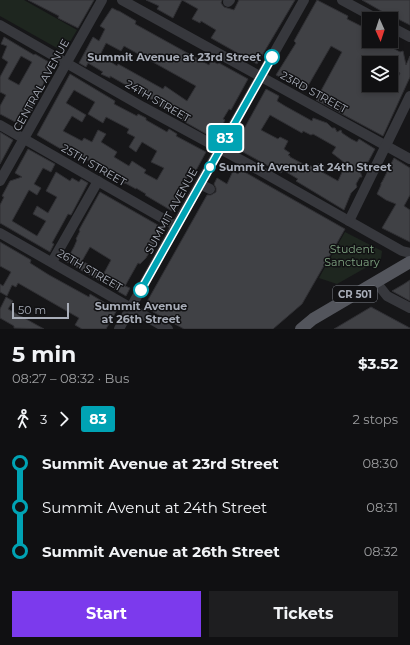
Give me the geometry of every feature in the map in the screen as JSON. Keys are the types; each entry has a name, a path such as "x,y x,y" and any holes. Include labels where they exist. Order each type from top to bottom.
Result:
{"main road":[{"name":"CR 501","path":"301,329 314,319 410,262"}],"street":[{"name":"CENTRAL AVENUE","path":"0,181 102,0"},
{"name":"23RD STREET","path":"122,0 410,159"},
{"name":"SUMMIT AVENUE","path":"119,329 304,0"},
{"path":"342,0 364,12"},
{"name":"24TH STREET","path":"0,25 67,62 143,107 220,149 248,169 410,254"},
{"path":"398,31 410,37"},
{"path":"349,221 410,96"},
{"name":"25TH STREET","path":"0,125 176,226"},
{"path":"52,262 98,181"},
{"path":"200,184 210,189"},
{"name":"26TH STREET","path":"0,233 168,329"},
{"path":"376,282 387,296 410,308"}],"green space":[{"path":"0,0 24,0 77,30 64,52 0,16"},
{"name":"Student Sanctuary","path":"345,232 382,251 381,259 337,284 319,278"}],"building":[{"path":"28,0 94,0 78,28"},
{"path":"146,0 182,0 173,18 157,9 159,6"},
{"path":"182,0 222,0 221,3 224,7 234,10 239,0 295,0 257,64 211,38 216,30 201,21 200,23 192,19 198,9"},
{"path":"317,0 348,16 347,19 362,26 362,48 393,48 400,52 403,51 406,65 410,56 410,77 383,136 316,100 342,52 331,46 305,91 276,75 296,43 294,41"},
{"path":"362,0 410,0 410,25 398,19 398,12 383,12"},
{"path":"112,8 136,21 135,24 209,65 211,61 218,64 219,63 248,79 231,110 229,109 223,119 225,120 215,139 185,122 155,103 156,102 110,76 110,78 101,74 103,72 88,63 86,67 79,63 93,37 99,41 105,29 100,26","holes":["106,43 121,51 124,46 196,86 187,101 165,86 163,89 118,64 117,66 100,55"]},
{"path":"4,37 54,65 43,84 44,86 41,86 37,95 39,96 32,108 33,110 31,112 29,111 21,125 0,114 0,106 6,95 0,92 0,77 8,62 2,58 7,46 1,44","holes":["21,56 32,62 19,85 8,79"]},
{"path":"70,74 115,101 114,104 137,116 138,114 146,118 146,120 167,132 169,129 177,134 176,136 206,152 193,176 189,174 178,195 181,196 172,211 136,188 125,183 122,184 121,179 68,149 66,152 37,135","holes":["74,90 95,102 88,114 103,123 106,117 129,129 127,133 135,137 129,147 136,152 142,142 157,151 151,162 164,168 157,180 144,173 146,170 132,161 129,166 114,157 117,152 101,142 106,134 98,130 92,142 84,138 82,141 63,131 72,116 82,122 86,115 66,103"]},
{"path":"266,89 279,96 277,101 312,121 313,118 327,123 332,128 335,128 337,132 341,130 342,133 351,139 357,142 359,139 375,149 368,162 363,162 366,169 360,171 362,177 360,177 356,184 357,187 351,193 344,210 296,181 298,179 283,170 281,173 234,147","holes":["270,115 302,133 303,131 311,135 313,134 336,147 332,153 345,163 338,181 322,172 325,167 319,163 316,169 306,163 305,165 290,157 288,155 290,153 284,149 288,141 280,137 278,139 261,130"]},
{"path":"0,132 13,140 0,164"},
{"path":"28,149 55,164 51,172 43,168 34,184 41,188 37,195 29,190 12,221 37,236 46,221 33,214 37,206 48,213 57,197 46,191 56,172 70,181 72,178 79,182 81,179 88,183 71,215 68,214 52,243 54,244 50,252 0,223 0,205 4,197 2,196 10,181 22,177 15,173"},
{"path":"394,158 410,168 410,195 404,206 410,210 410,242 382,228 396,204 377,194"},
{"path":"241,170 345,229 302,304 273,329 184,329 144,307 207,195 211,195 216,192 214,184 217,178 227,184 233,171 238,174"},
{"path":"100,192 163,228 146,258 140,264 138,263 125,286 130,288 126,296 62,259 66,252 70,254 77,240 79,230","holes":["90,247 111,260 104,273 82,261"]},
{"path":"0,242 31,260 30,263 49,275 89,297 90,294 117,310 106,329 82,329 75,325 79,318 18,283 16,287 12,285 7,296 0,292 0,284 3,286 11,272 0,266"},
{"path":"410,280 410,301 392,291 404,284"},
{"path":"6,297 13,301 8,309 44,329 14,328 14,326 0,318 0,309"},
{"path":"371,307 410,328 410,329 334,329"}],"bus line":[{"name":"83","path":"141,290 272,57"}],"place":[{"name":"Summit Avenue at 23rd Street","path":"272,57"},
{"name":"Summit Avenut at 24th Street","path":"210,167"},
{"name":"Summit Avenue at 26th Street","path":"141,290"}]}
